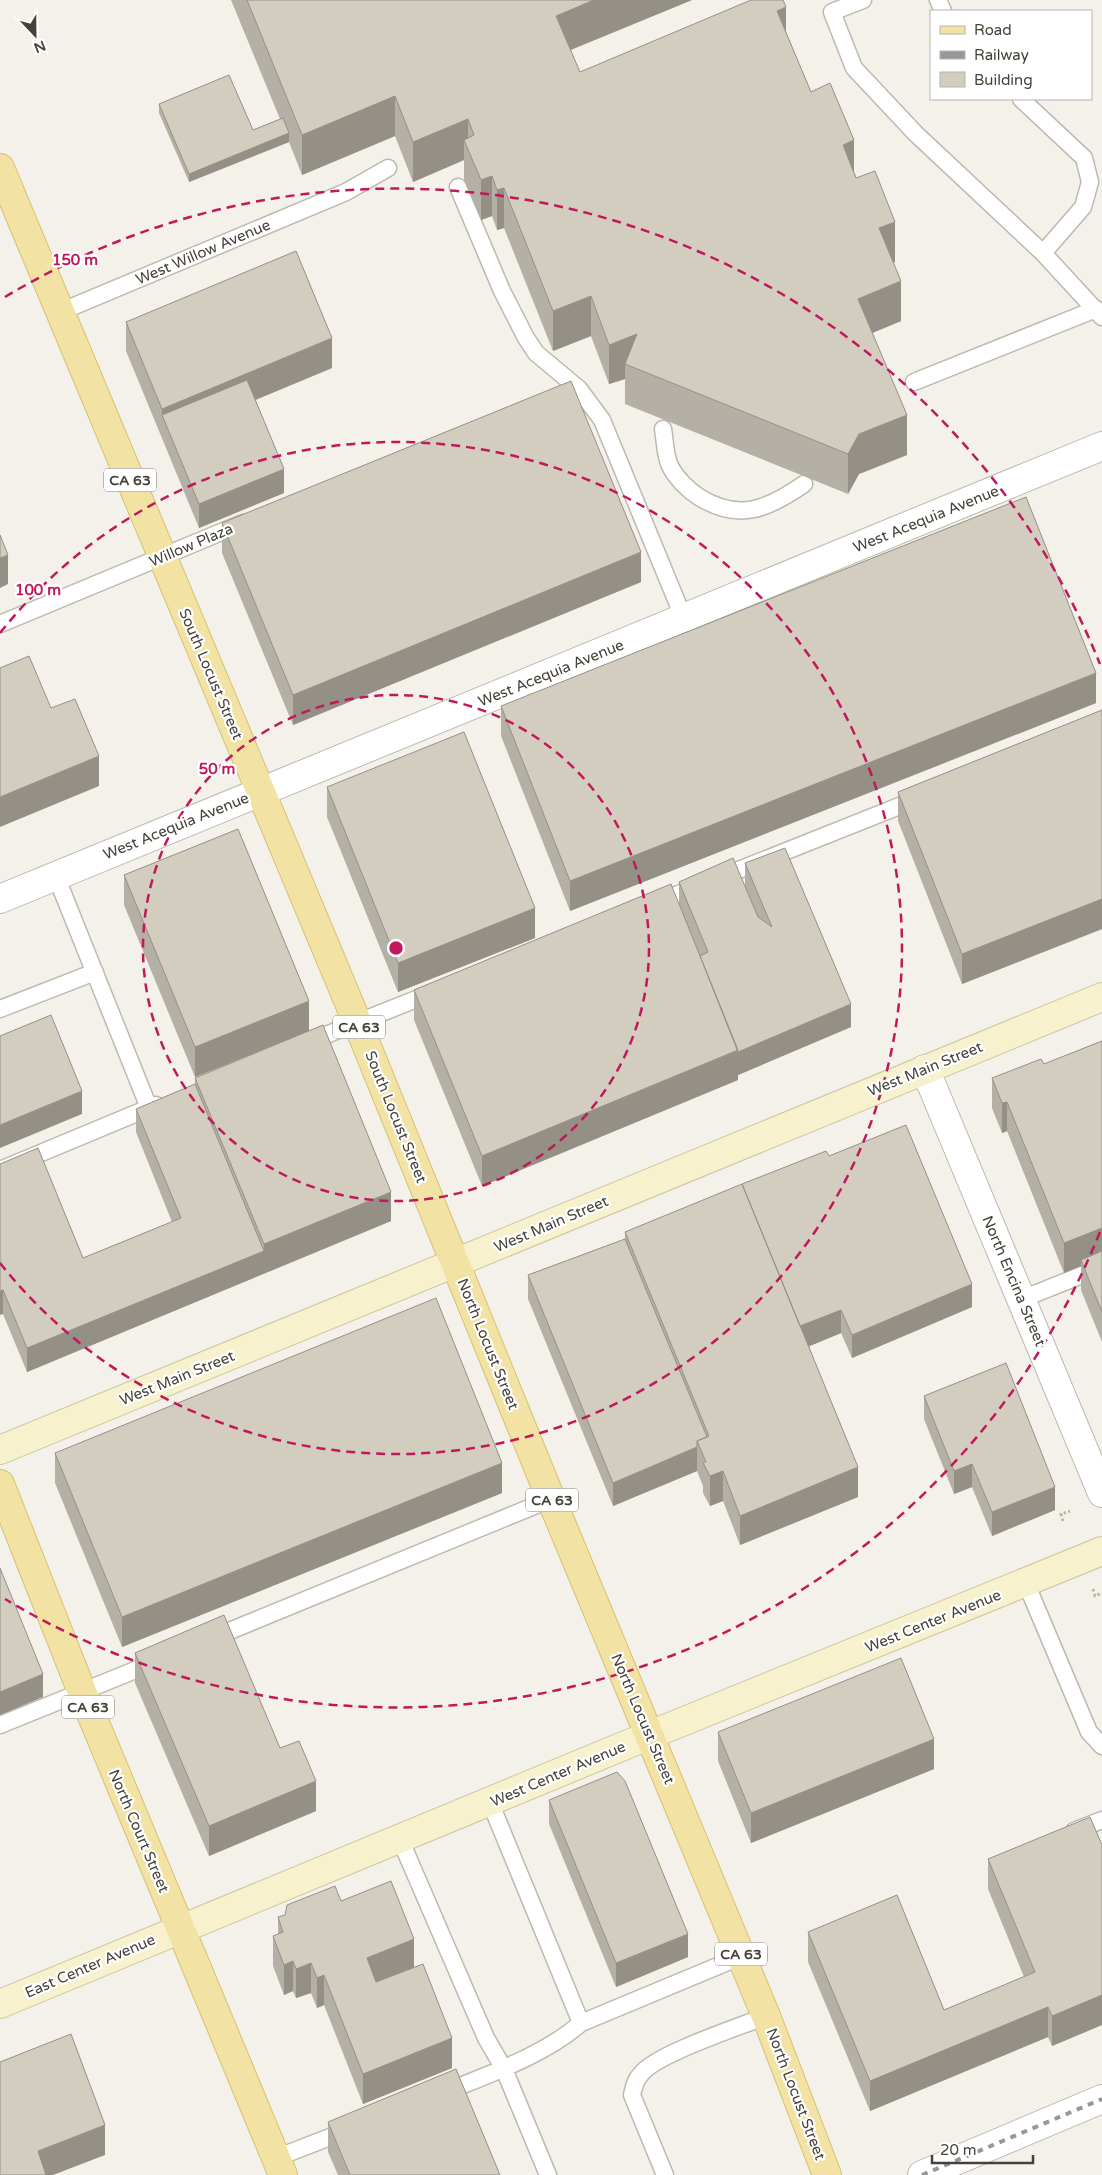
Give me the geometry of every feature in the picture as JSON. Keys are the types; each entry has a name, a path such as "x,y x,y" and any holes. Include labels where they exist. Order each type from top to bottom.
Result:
{"main road":[{"name":"South Locust Street","path":"0,168 357,1022 456,1264"},
{"name":"North Locust Street","path":"456,1264 551,1499 742,1956 827,2175"},
{"name":"North Court Street","path":"0,1484 82,1692 280,2166"}],"street":[{"name":"West Acequia Avenue","path":"0,899 1102,446"},
{"name":"West Main Street","path":"0,1450 1102,997"},
{"name":"North Encina Street","path":"925,1069 1022,1298 1102,1494"},
{"name":"West Center Avenue","path":"180,1929 1102,1551"},
{"name":"East Center Avenue","path":"0,2004 180,1929"},
{"path":"922,2175 1102,2099"}],"lane":[{"path":"863,0 832,12 854,68 916,134 1043,253 1099,313 914,382"},
{"path":"1022,100 1084,158 1095,174 1090,182 1083,207 1043,253"},
{"name":"West Willow Avenue","path":"60,312 346,192 388,168"},
{"path":"458,187 502,291 526,338 536,353 576,386 602,420 684,619"},
{"path":"558,394 576,386"},
{"path":"663,429 670,466 689,490 716,508 749,511 780,501 804,484"},
{"name":"Willow Plaza","path":"0,624 261,515"},
{"path":"642,908 927,794"},
{"path":"56,876 149,1108"},
{"path":"0,1009 95,972"},
{"path":"294,1048 449,986"},
{"path":"0,1170 167,1100"},
{"path":"1022,1298 1102,1267"},
{"path":"198,1644 551,1499"},
{"path":"1026,1583 1089,1732 1102,1746"},
{"path":"0,1725 171,1655"},
{"path":"490,1802 581,2023"},
{"path":"1056,1839 1102,1820"},
{"path":"400,1839 486,2038 504,2069 548,2175"},
{"path":"431,2098 504,2069 570,2032 581,2023 742,1956"},
{"path":"666,2175 632,2095 635,2083 641,2073 656,2060 766,2016"},
{"path":"280,2166 367,2122"}],"path":[{"path":"1063,1522 1062,1514 1070,1511"},
{"path":"1093,1588 1095,1596 1102,1593"}],"building":[{"path":"247,0 594,0 556,16 580,72 751,0 783,0 786,7 777,11 811,92 830,83 854,140 843,145 856,178 875,171 895,222 879,228 901,281 858,299 907,415 859,434 848,454 625,364 637,334 609,345 591,296 553,311 504,188 497,190 492,176 481,180 464,140 474,135 468,119 413,142 395,96 302,135"},
{"path":"229,75 253,130 283,118 289,133 189,174 159,104"},
{"path":"296,251 332,338 162,409 126,322"},
{"path":"247,380 284,469 199,504 162,415"},
{"path":"571,381 641,552 293,695 222,523"},
{"path":"1026,497 1096,673 570,881 501,706"},
{"path":"0,535 8,555 0,558"},
{"path":"29,656 51,708 75,699 99,756 0,797 0,668"},
{"path":"1102,710 1102,899 962,954 898,792"},
{"path":"464,732 535,908 398,963 327,787"},
{"path":"238,829 309,1001 195,1047 124,875"},
{"path":"785,848 851,1004 738,1052 700,956 708,952 679,882 733,858 758,917 772,927 745,863"},
{"path":"671,884 738,1050 482,1156 414,990"},
{"path":"51,1015 82,1091 0,1125 0,1036"},
{"path":"323,1025 391,1192 264,1244 195,1078"},
{"path":"1102,1041 1102,1228 1064,1243 1007,1102 1002,1103 992,1078 1041,1059 1044,1064"},
{"path":"195,1084 264,1251 27,1348 3,1290 0,1291 0,1164 38,1148 83,1258 181,1218 136,1109"},
{"path":"906,1125 972,1284 852,1335 841,1310 800,1326 742,1184 826,1151 829,1156"},
{"path":"742,1184 858,1467 740,1516 723,1471 710,1476 703,1463 706,1462 697,1441 709,1436 625,1232"},
{"path":"625,1239 707,1437 697,1441 697,1447 613,1483 528,1275"},
{"path":"1102,1251 1102,1312 1081,1260"},
{"path":"436,1298 502,1463 122,1617 55,1453"},
{"path":"1006,1363 1055,1487 992,1512 972,1464 954,1471 924,1396"},
{"path":"0,1568 43,1674 0,1692"},
{"path":"224,1615 280,1748 299,1741 316,1781 209,1826 135,1653"},
{"path":"901,1658 934,1739 751,1813 718,1732"},
{"path":"617,1772 625,1781 688,1934 616,1963 549,1800"},
{"path":"1090,1817 1102,1845 1102,1995 1052,2016 1048,2007 870,2081 808,1932 897,1895 944,2010 1035,1972 988,1859"},
{"path":"391,1881 414,1939 367,1958 376,1982 423,1964 452,2038 363,2074 324,1975 317,1978 311,1963 296,1969 293,1961 284,1965 273,1936 283,1932 278,1917 285,1915 287,1905 335,1886 341,1901"},
{"path":"71,2034 105,2125 38,2151 46,2175 0,2175 0,2062"},
{"path":"456,2069 500,2175 350,2175 328,2122"}],"railway":[{"path":"922,2175 1102,2099"}]}
